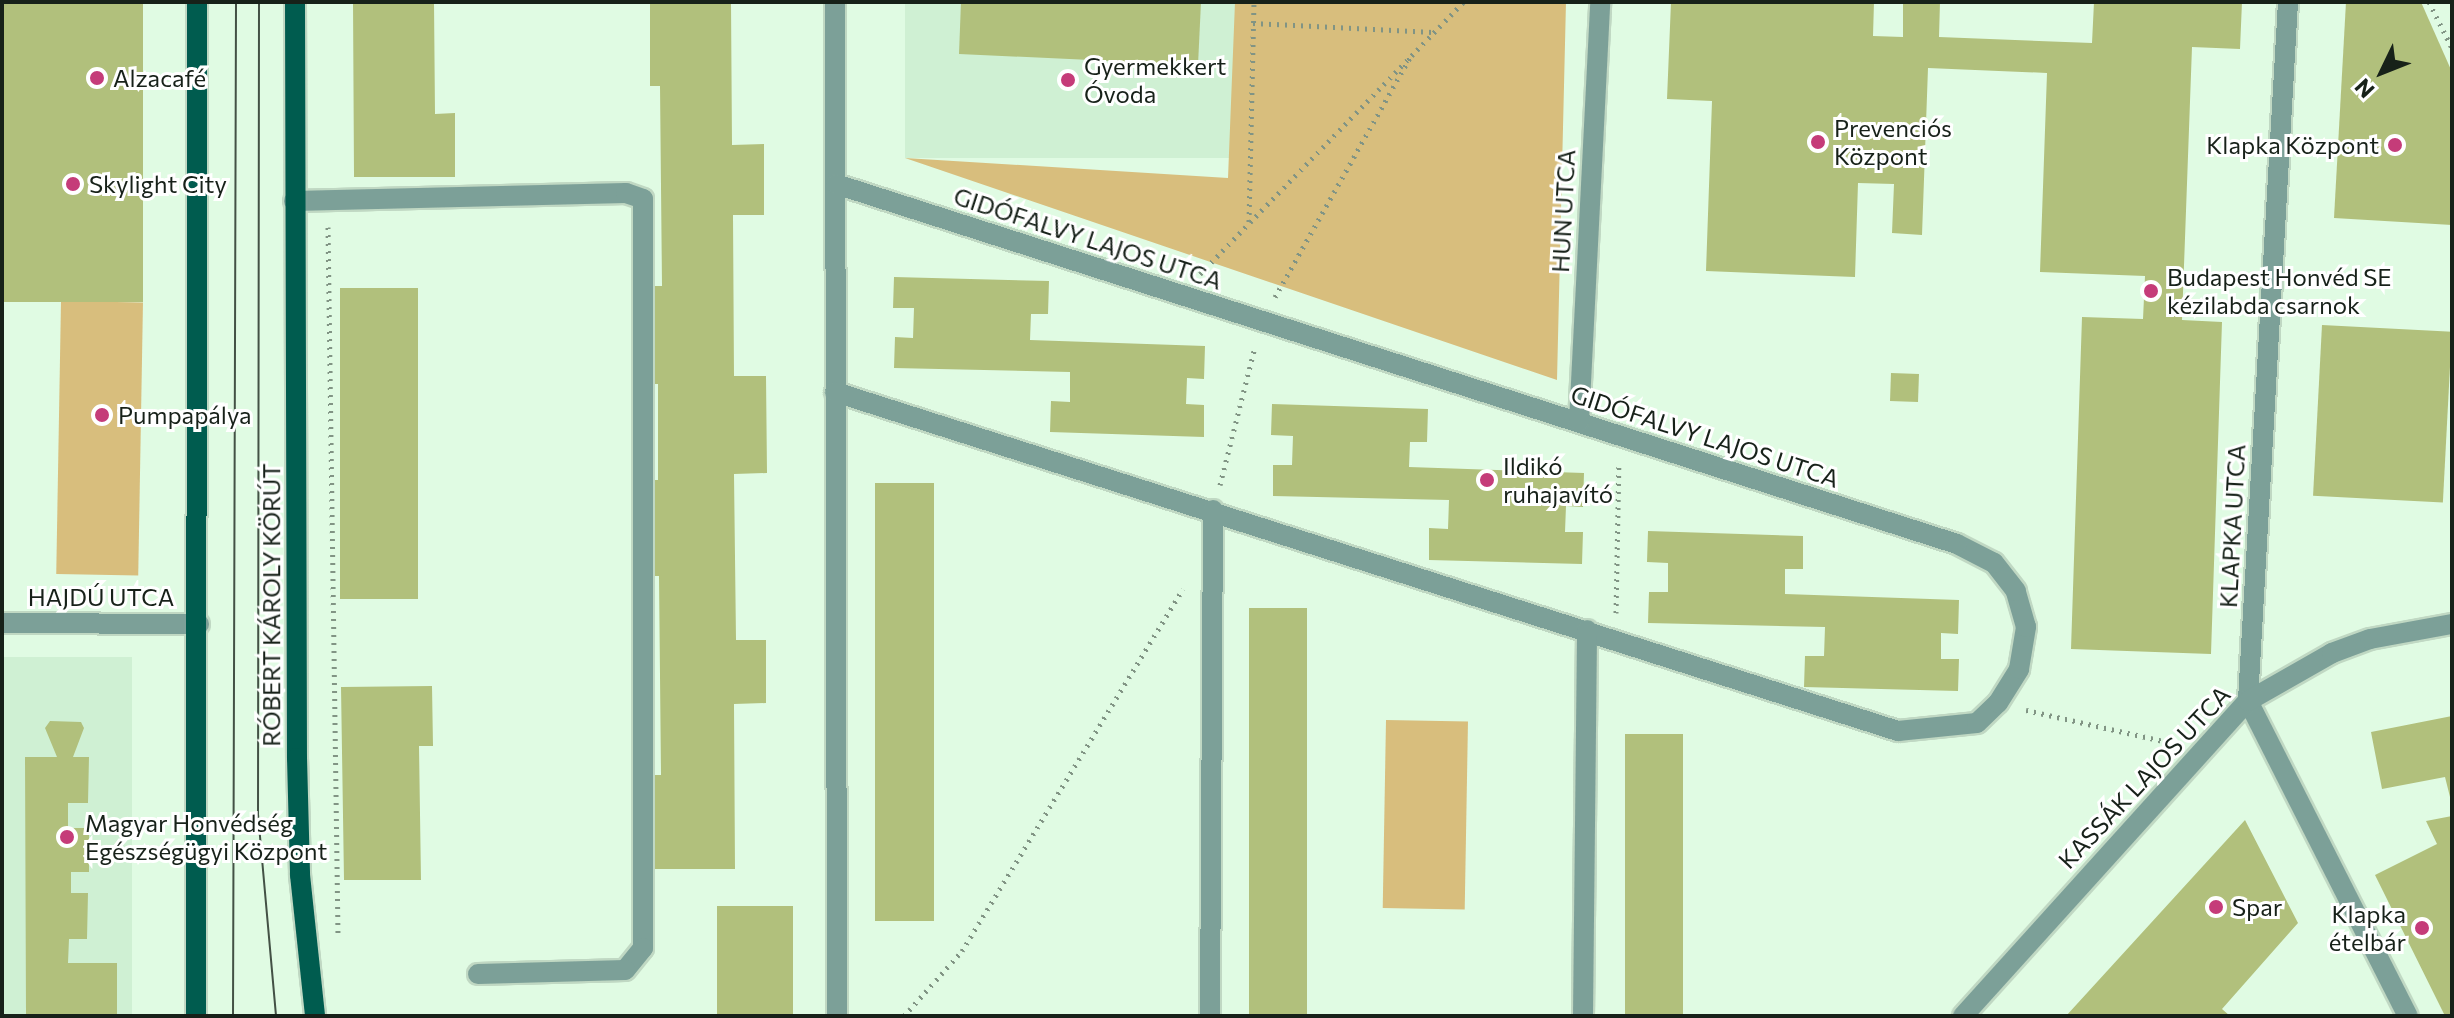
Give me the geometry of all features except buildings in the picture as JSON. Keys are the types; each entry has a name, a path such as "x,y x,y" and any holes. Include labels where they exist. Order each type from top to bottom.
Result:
{"main road":[{"path":"196,1016 199,624 197,2"},
{"name":"RÓBERT KÁROLY KÖRÚT","path":"295,2 297,758 300,875 315,1016"}],"street":[{"path":"835,2 837,1016"},
{"name":"HUN UTCA","path":"1579,422 1600,2"},
{"name":"KLAPKA UTCA","path":"2248,701 2288,2"},
{"name":"GIDÓFALVY LAJOS UTCA","path":"835,392 1615,638 1898,731 1977,723 1998,703 2019,669 2026,627 2016,591 1994,563 1957,544 836,184"},
{"path":"294,201 626,193 643,199 643,948 625,970 478,974"},
{"path":"1210,1016 1213,510"},
{"name":"HAJDÚ UTCA","path":"2,623 199,624"},
{"name":"KASSÁK LAJOS UTCA","path":"1963,1016 2248,701 2345,648 2452,624"},
{"path":"1583,1016 1587,630"},
{"path":"2248,701 2408,1016"}],"path":[{"path":"1249,223 1254,2"},
{"path":"1180,295 1464,2"},
{"path":"2429,2 2452,48"},
{"path":"1253,23 1434,32"},
{"path":"1213,510 1262,321 1412,54"},
{"path":"327,200 334,886 339,944"},
{"path":"1615,638 1620,436"},
{"path":"904,1016 962,951 1188,582"},
{"path":"1998,703 2202,750"}],"shaded area":[{"name":"Gyermekkert Óvoda","path":"905,2 1235,2 1235,158 905,158"},
{"path":"1235,2 1566,2 1557,380 905,158 1228,178"},
{"name":"Pumpapálya","path":"61,301 143,302 138,575 56,574"},
{"name":"Magyar Honvédség Egészségügyi Központ","path":"2,657 132,657 132,1016 2,1016"},
{"path":"1386,720 1468,721 1465,909 1383,908"}],"tram line":[{"path":"233,1016 236,2"},
{"path":"259,2 258,814 276,1016"}],"place":[{"name":"Alzacafé","path":"97,78"},
{"name":"Gyermekkert Óvoda","path":"1068,80"},
{"name":"Prevenciós Központ","path":"1818,142"},
{"name":"Klapka Központ","path":"2395,145"},
{"name":"Skylight City","path":"73,184"},
{"name":"Budapest Honvéd SE kézilabda csarnok","path":"2151,291"},
{"name":"Pumpapálya","path":"102,415"},
{"name":"Ildikó ruhajavító","path":"1487,480"},
{"name":"Magyar Honvédség Egészségügyi Központ","path":"67,837"},
{"name":"Spar","path":"2216,907"},
{"name":"Klapka ételbár","path":"2422,928"}]}
